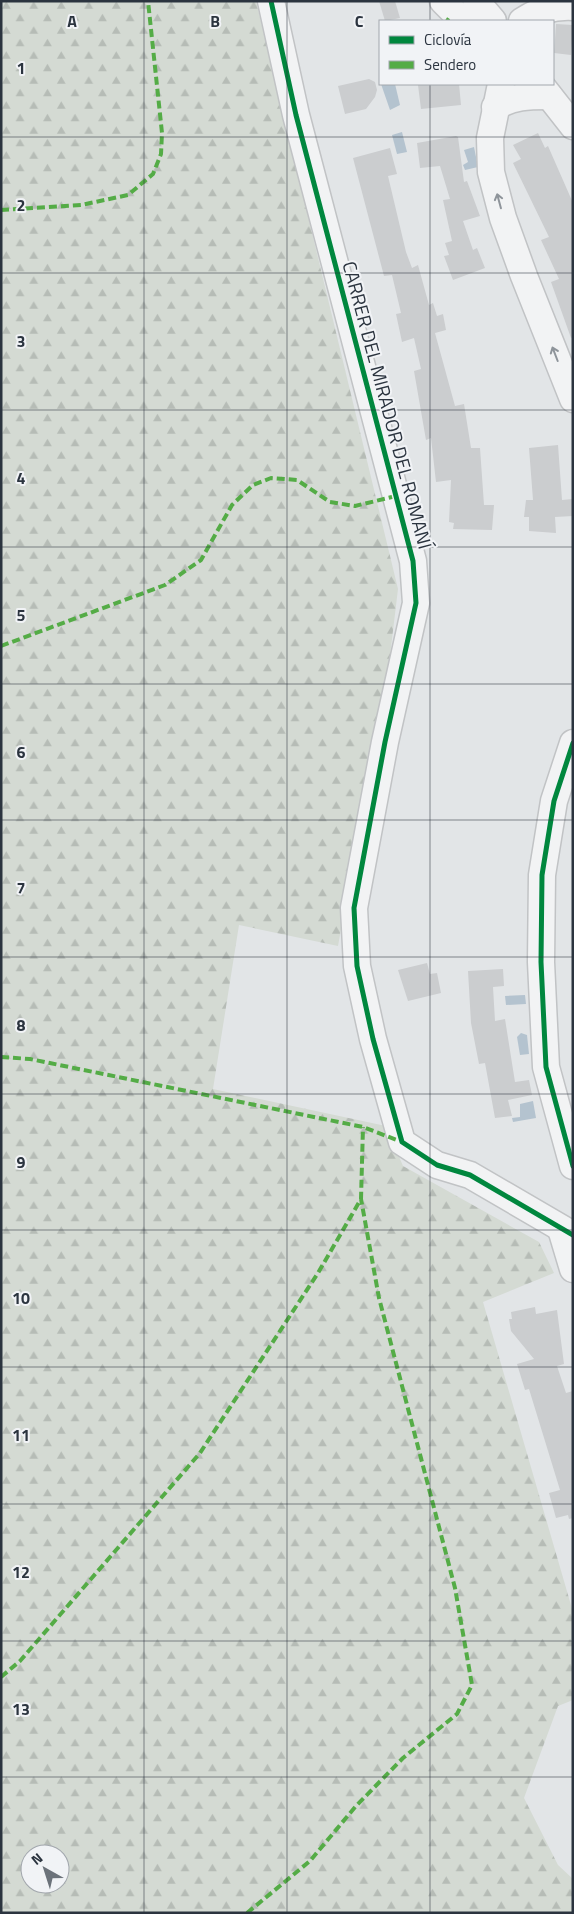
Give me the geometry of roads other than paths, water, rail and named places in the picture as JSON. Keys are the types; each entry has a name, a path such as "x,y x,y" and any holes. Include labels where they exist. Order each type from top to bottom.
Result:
{"street":[{"name":"CARRER DEL MIRADOR DEL ROMANÍ","path":"271,1 296,115 413,561 416,603 385,742 354,908 357,966 373,1038 402,1142 437,1164 470,1175 567,1232"},
{"path":"443,1 462,20"},
{"path":"476,1 492,20"},
{"path":"498,1 499,20"},
{"path":"524,20 531,15 559,7 573,7"},
{"path":"573,126 544,90 507,99 498,95 490,138 492,172 503,218 573,399"},
{"path":"573,742 554,801 542,875 540,962 546,1067 573,1166"},
{"path":"567,1232 573,1269"}],"water":[{"path":"381,85 395,85 400,105 390,110"},
{"path":"402,132 407,152 397,154 392,135"},
{"path":"474,147 478,167 465,170 463,165 468,162 464,150"},
{"path":"525,995 526,1004 506,1005 505,996"},
{"path":"521,1033 527,1035 529,1054 520,1055 517,1037"},
{"path":"533,1101 536,1118 513,1122 512,1118 520,1117 520,1104"}]}
